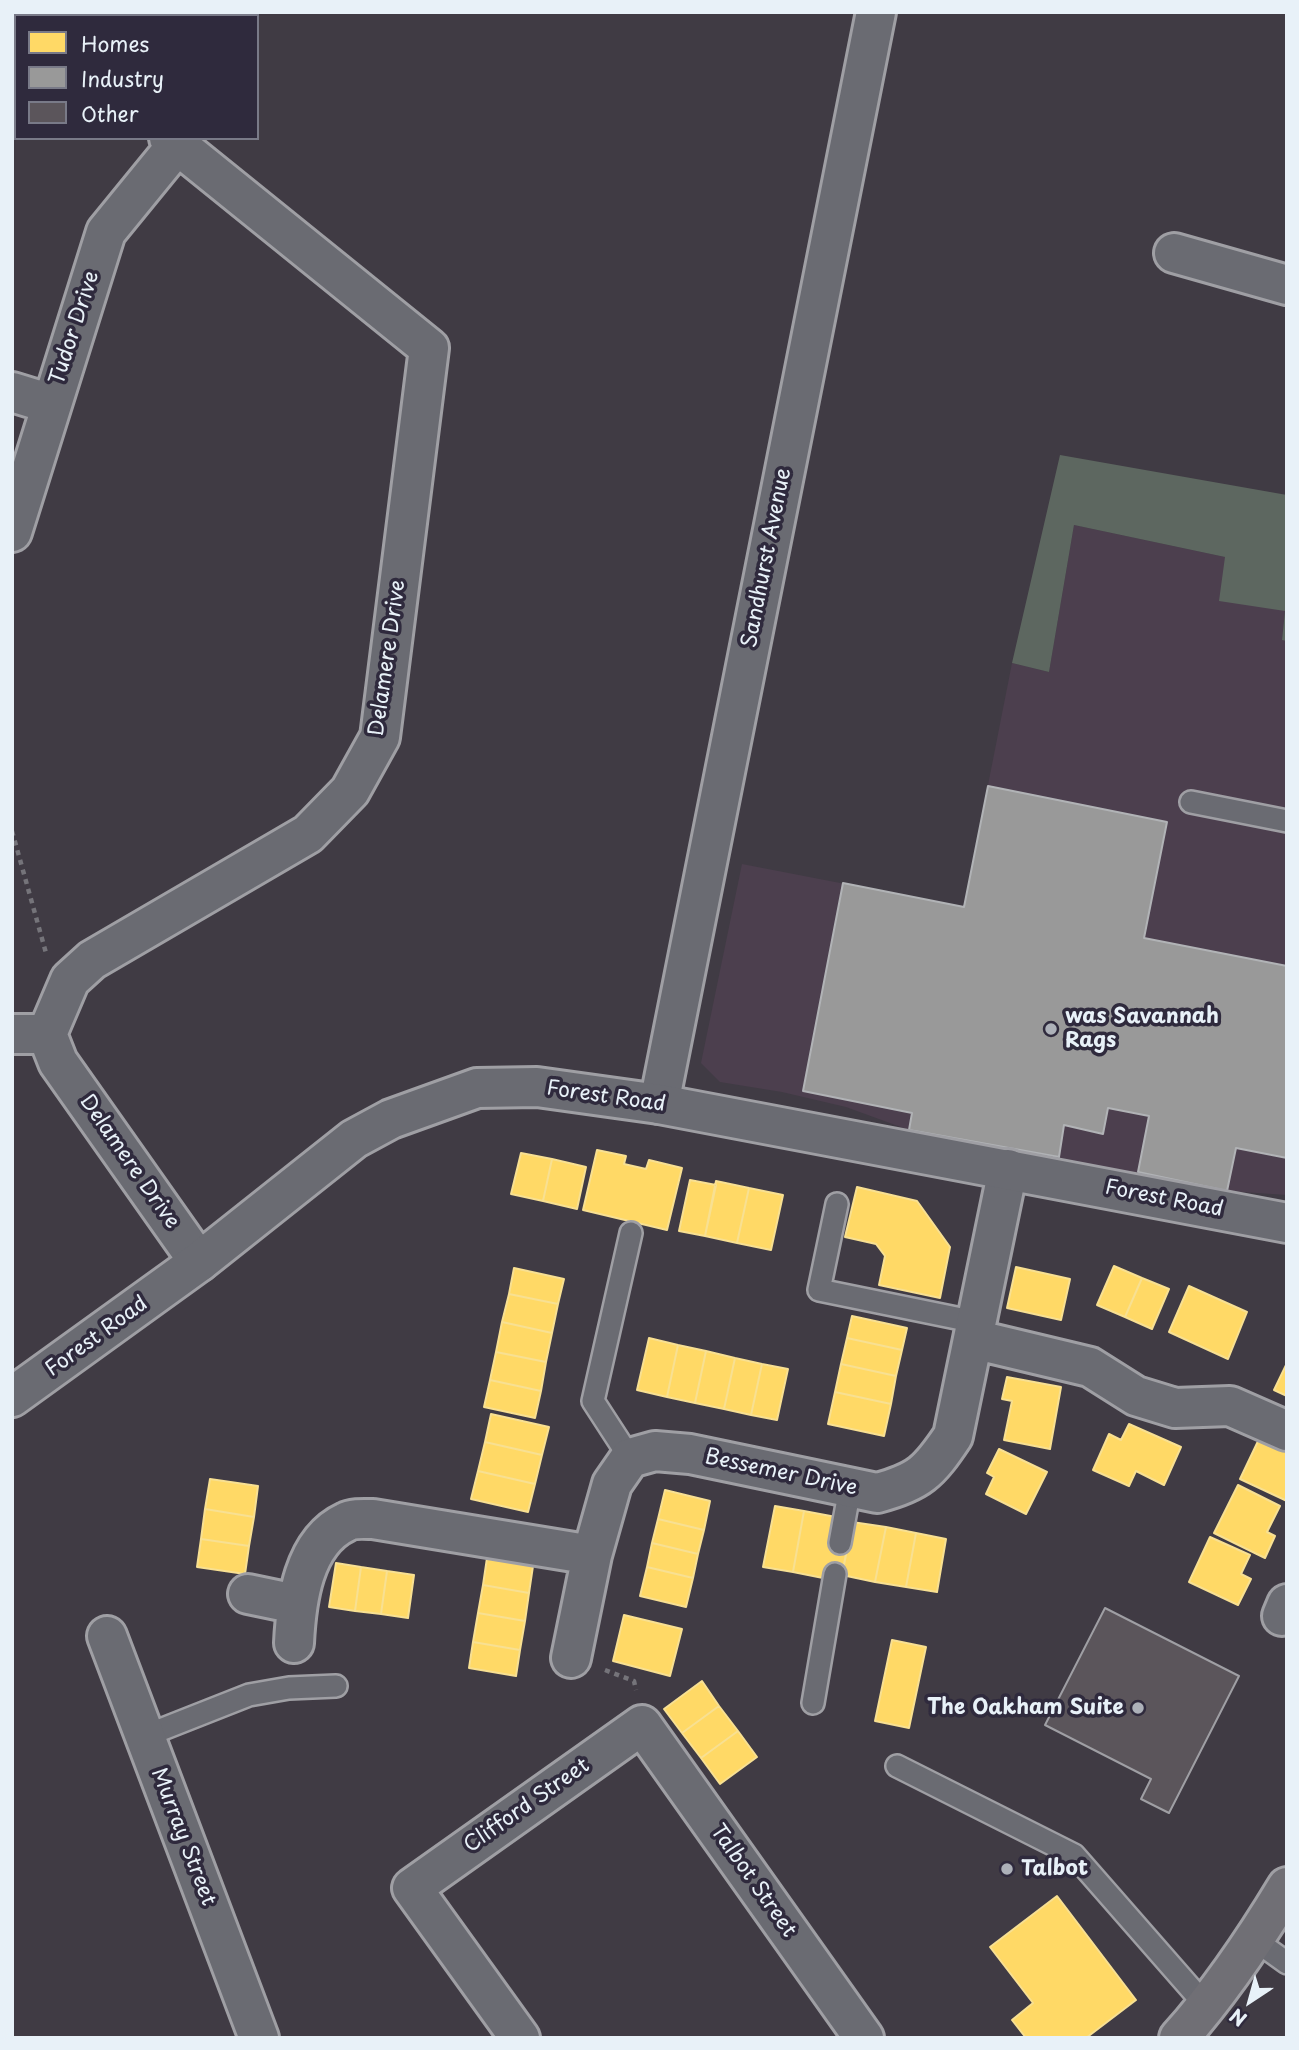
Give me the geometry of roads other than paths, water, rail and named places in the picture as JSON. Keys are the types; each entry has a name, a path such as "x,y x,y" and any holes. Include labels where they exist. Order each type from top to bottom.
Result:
{"highway":[{"path":"1179,2038 1207,2007 1255,1940 1287,1887"}],"street":[{"name":"Sandhurst Avenue","path":"659,1104 876,12"},
{"name":"Tudor Drive","path":"12,532 106,232 173,142"},
{"name":"Delamere Drive","path":"173,142 429,348 380,737 350,791 308,834 92,960 70,980 30,1034 58,1062 199,1262"},
{"path":"1174,253 1287,285"},
{"path":"12,392 51,404"},
{"name":"Forest Road","path":"12,1397 199,1262 354,1139 391,1119 439,1099 477,1088 537,1087 659,1104 1287,1223"},
{"name":"Bessemer Drive","path":"630,1458 655,1451 690,1454 877,1493 902,1486 930,1469 953,1436 1008,1169"},
{"path":"974,1331 1090,1367 1136,1396 1175,1408 1230,1406 1287,1431"},
{"path":"571,1658 592,1555 612,1484 630,1458"},
{"path":"293,1643 296,1604 306,1569 321,1542 347,1521 373,1519 592,1555"},
{"path":"248,1594 296,1604"},
{"name":"Murray Street","path":"107,1636 260,2038"},
{"name":"Clifford Street","path":"520,2038 412,1888 642,1725"},
{"name":"Talbot Street","path":"642,1725 864,2038"}],"lane":[{"path":"1191,802 1287,821"},
{"path":"836,1204 819,1290 974,1331"},
{"path":"630,1458 593,1401 631,1233"},
{"path":"840,1543 850,1488"},
{"path":"813,1703 835,1574"},
{"path":"145,1736 249,1695 289,1688 336,1686"},
{"path":"897,1766 1074,1854 1207,2007"},
{"path":"1255,1940 1287,1963"}],"place":[{"name":"was Savannah Rags","path":"1051,1029"},
{"name":"The Oakham Suite","path":"1138,1708"},
{"name":"Talbot","path":"1007,1869"}]}
